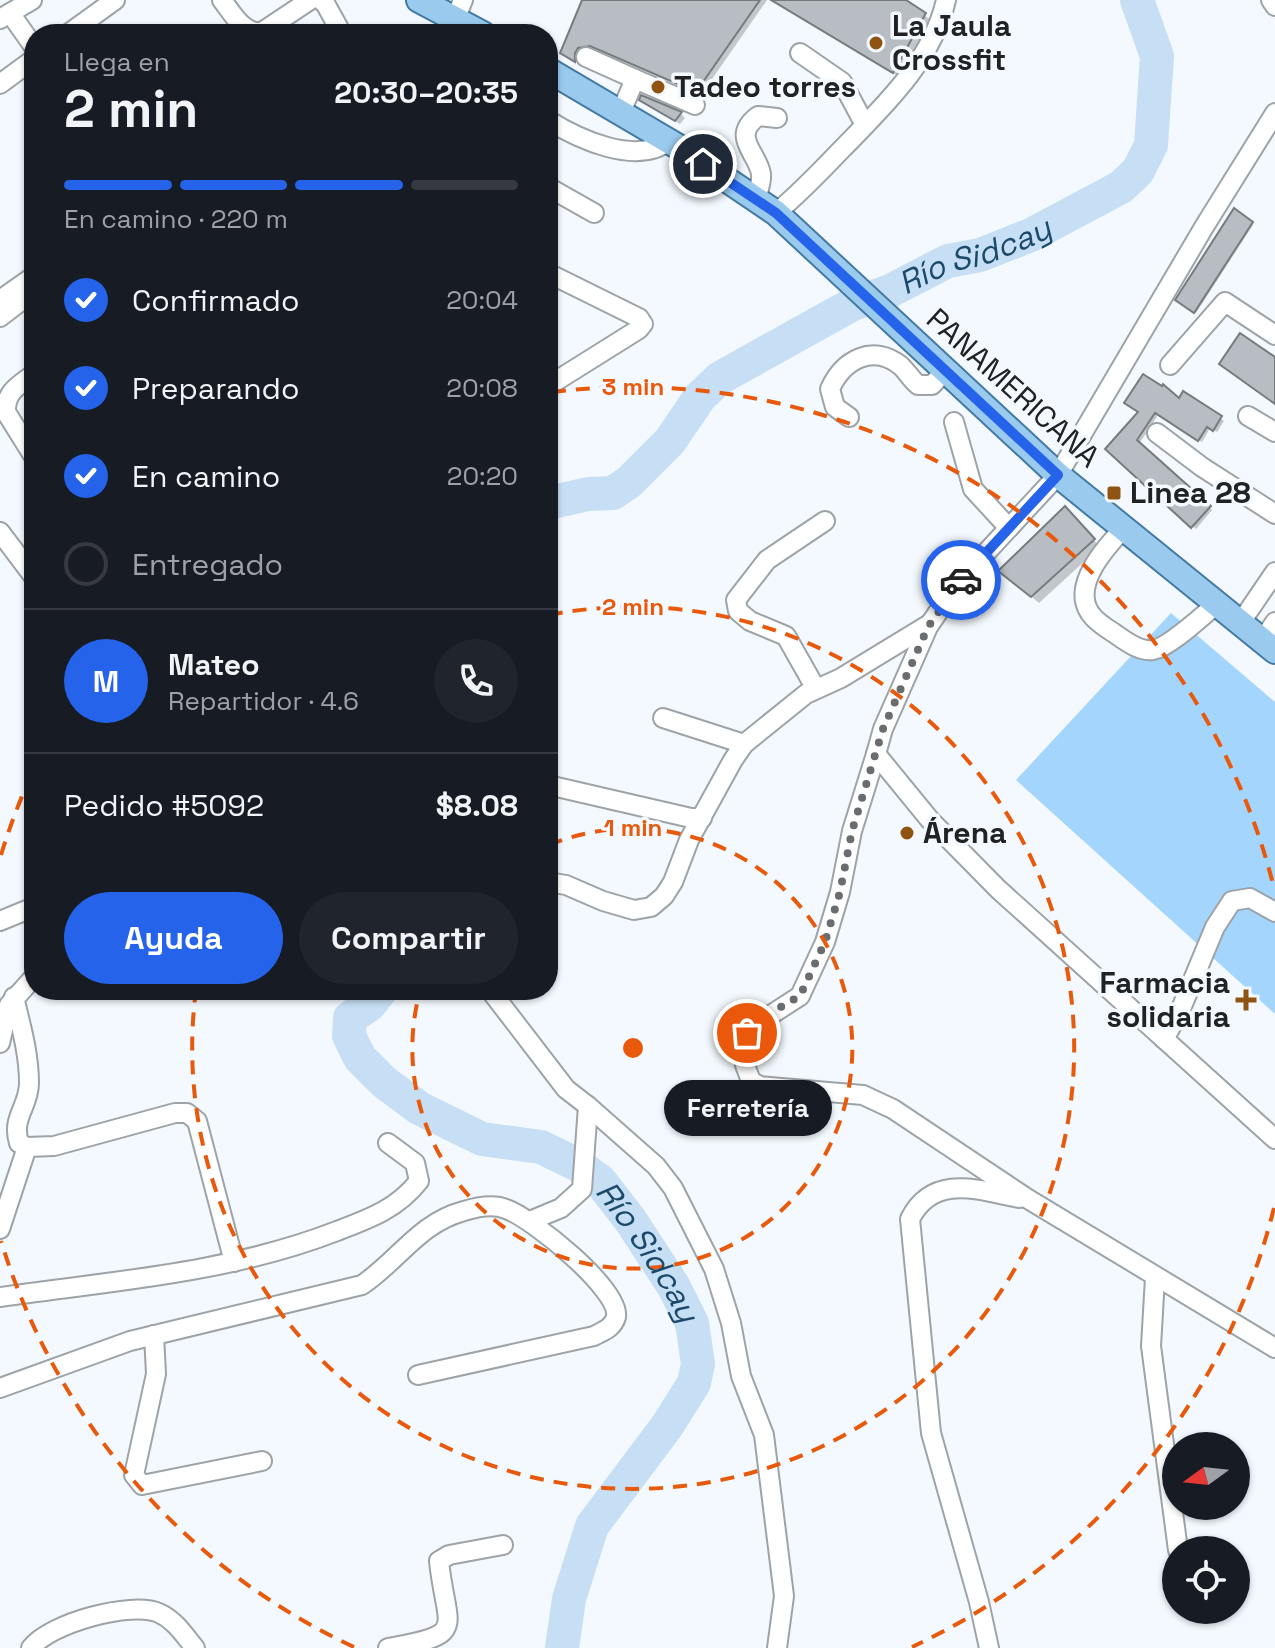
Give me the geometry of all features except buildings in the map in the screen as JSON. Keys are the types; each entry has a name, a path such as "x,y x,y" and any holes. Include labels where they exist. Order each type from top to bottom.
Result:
{"main road":[{"path":"419,0 456,18"},
{"name":"PANAMERICANA","path":"558,76 669,141 766,206 1058,475 1241,622 1271,638"}],"street":[{"path":"24,36 5,16 32,0"},
{"path":"222,0 241,24"},
{"path":"273,24 310,0"},
{"path":"321,0 336,24"},
{"path":"766,206 865,125 900,90 920,60 943,15 946,0"},
{"path":"1271,0 1275,6"},
{"path":"80,24 107,2"},
{"path":"800,53 842,82 865,125"},
{"path":"586,57 695,105"},
{"path":"0,84 24,66"},
{"path":"621,112 635,79"},
{"path":"1275,113 1058,475 957,584 930,624 883,729 852,831 840,892 825,942 800,996 772,1012 747,1033 743,1041 745,1065 751,1081 760,1086 863,1095 893,1109 1028,1199 1275,1348"},
{"path":"766,206 761,175 750,154 747,130 750,122 758,116 777,118"},
{"path":"558,125 586,140 620,151 663,146 669,141"},
{"path":"558,193 594,213"},
{"path":"558,279 639,318 643,324 558,380"},
{"path":"0,300 24,283"},
{"path":"0,317 24,299"},
{"path":"1170,365 1225,302 1275,335"},
{"path":"849,417 835,407 830,389 845,366 868,354 882,356 901,366 918,385 932,385 945,371"},
{"path":"24,382 9,393 6,404 6,412 24,441"},
{"path":"1248,416 1275,432"},
{"path":"954,422 973,489 1009,528"},
{"path":"1157,433 1202,467 1275,514"},
{"path":"816,689 786,636 750,621 738,611 736,600 767,560 825,521"},
{"path":"1124,528 1104,549 1086,582 1085,598 1089,613 1104,626 1130,644 1153,650 1218,603"},
{"path":"0,532 24,564"},
{"path":"1241,622 1275,572"},
{"path":"558,884 634,910 651,907 664,896 673,882 689,840 744,744 806,694 867,663 930,624"},
{"path":"663,718 744,744"},
{"path":"876,754 930,820 998,889 1275,1139"},
{"path":"558,787 702,818"},
{"path":"1164,1039 1180,1011 1215,927 1232,901 1250,898 1275,912"},
{"path":"0,921 24,911"},
{"path":"0,1043 9,1005 24,987"},
{"path":"14,997 27,1047 30,1085 16,1123 19,1143 27,1147 54,1146 159,1115 187,1113 197,1121 234,1262"},
{"path":"498,1000 566,1089 656,1166 673,1188 714,1269 725,1298 741,1376 764,1435 769,1463 784,1596 777,1648"},
{"path":"530,1221 561,1208 582,1189 588,1106"},
{"path":"0,1297 234,1262 315,1240 379,1215 406,1198 419,1181 415,1163 388,1143"},
{"path":"0,1229 27,1147"},
{"path":"989,1648 931,1433 910,1219 917,1206 930,1195 959,1186 1028,1199"},
{"path":"0,1388 130,1341 362,1285 383,1271 432,1223 464,1211 492,1206 505,1208 530,1221 565,1248 613,1300 616,1316 611,1327 594,1336 418,1375"},
{"path":"1155,1278 1151,1346 1176,1536"},
{"path":"154,1335 156,1374 134,1475 142,1485 262,1461"},
{"path":"388,1648 429,1641 446,1630 449,1618 439,1561 449,1555 503,1545"},
{"path":"31,1648 43,1636 58,1628 139,1609 170,1619 195,1648"}],"shaded area":[{"path":"1171,613 1275,702 1275,1014 1016,780"}],"waterway":[{"name":"Río Sidcay","path":"558,501 588,494 613,493 629,482 670,441 700,397 720,378 853,304 890,291 948,261 980,255 1031,235 1121,187 1138,171 1151,145 1157,56 1137,0"},
{"name":"Río Sidcay","path":"373,1000 350,1018 349,1036 360,1058 384,1082 419,1108 482,1139 541,1147 578,1165 600,1181 631,1221 674,1287 692,1323 698,1364 694,1383 667,1426 592,1526 569,1599 562,1648"}],"way so far":[{"path":"747,1033 772,1012 800,996 825,942 840,892 852,831 883,729 928,627 961,580"}],"place":[{"name":"La Jaula Crossfit","path":"876,43"},
{"name":"Tadeo torres","path":"658,87"},
{"name":"Linea 28","path":"1114,493"},
{"name":"Árena","path":"907,833"},
{"name":"Farmacia solidaria","path":"1246,1000"},
{"name":"Ferretería","path":"747,1033"}],"route":[{"path":"703,164 776,213 1058,475 961,580"}]}
